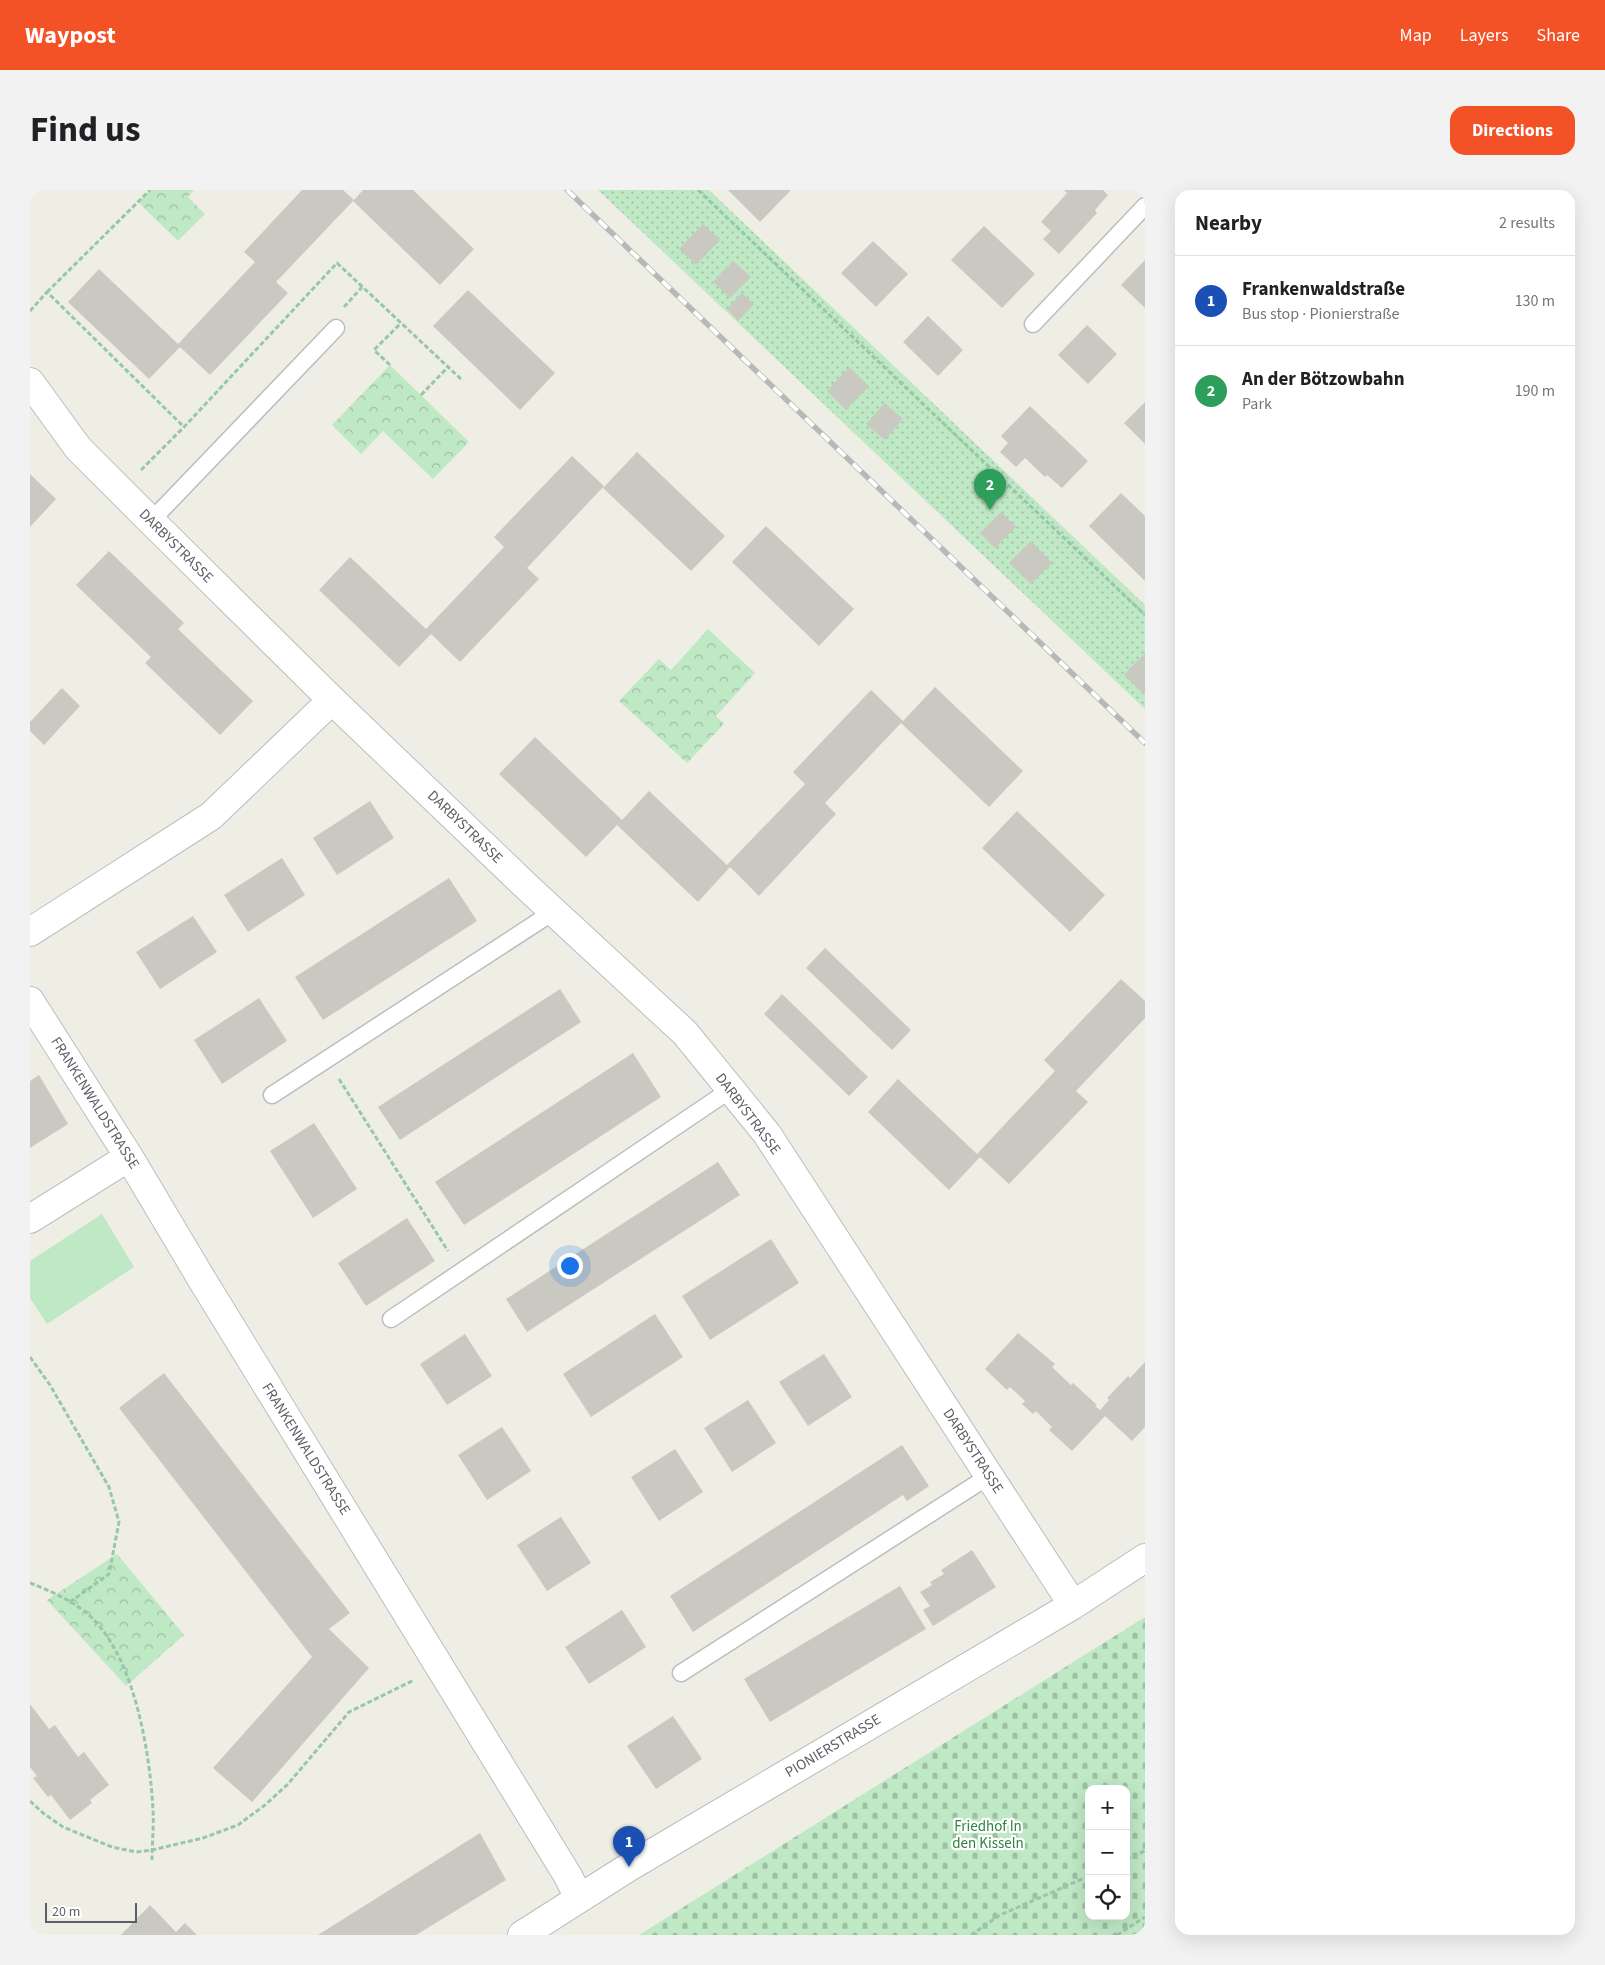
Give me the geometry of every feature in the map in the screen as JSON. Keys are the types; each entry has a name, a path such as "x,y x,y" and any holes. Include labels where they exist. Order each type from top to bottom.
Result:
{"street":[{"name":"DARBYSTRASSE","path":"30,382 78,448 151,521 332,700 553,912 686,1033 766,1134 1073,1605"},
{"path":"30,932 211,816 332,700"},
{"name":"FRANKENWALDSTRASSE","path":"30,1001 129,1157 580,1898"},
{"path":"30,1219 129,1157"},
{"name":"PIONIERSTRASSE","path":"522,1935 628,1867 1073,1605 1145,1558"}],"lane":[{"path":"1032,324 1145,206"},
{"path":"151,521 336,328"},
{"path":"272,1095 553,912"},
{"path":"391,1319 730,1090"},
{"path":"681,1673 989,1476"}],"path":[{"path":"30,311 150,190"},
{"path":"698,190 1145,615"},
{"path":"47,292 184,427"},
{"path":"390,365 374,350 401,323"},
{"path":"421,395 448,367"},
{"path":"327,1060 460,1271"},
{"path":"30,1356 50,1385 108,1487 119,1522 110,1574 70,1602"},
{"path":"30,1583 70,1602 92,1618 105,1633 135,1695 146,1750 153,1810 152,1860"},
{"path":"30,1801 63,1827 112,1847 136,1852 203,1838 238,1825 265,1805 288,1784 349,1712 418,1678"},
{"path":"1130,1857 1145,1850"},
{"path":"971,1935 1000,1915 1085,1878"},
{"path":"1117,1935 1145,1917"}],"green space":[{"path":"150,190 194,190 188,197 205,214 178,241 138,202"},
{"path":"598,190 709,190 1145,605 1145,709"},
{"path":"390,365 469,442 433,479 383,431 361,454 332,425"},
{"path":"708,629 755,673 716,716 724,724 687,763 619,701 659,659 671,670"},
{"path":"102,1214 134,1267 47,1324 30,1298 30,1261"},
{"path":"117,1554 184,1635 126,1686 47,1600"},
{"name":"Friedhof In den Kisseln","path":"1145,1617 1145,1935 639,1935"}],"building":[{"path":"302,190 343,190 354,200 363,190 413,190 474,249 440,285 353,201 276,282 288,293 210,375 180,347 149,379 68,302 99,269 178,344 255,262 244,252"},
{"path":"728,190 791,190 760,222"},
{"path":"1064,190 1103,190 1108,195 1095,210 1097,213 1059,254 1043,239 1051,231 1041,222 1067,193"},
{"path":"703,224 720,240 696,265 679,249"},
{"path":"984,226 1035,274 1002,308 951,260"},
{"path":"873,241 908,274 876,307 841,273"},
{"path":"1145,260 1145,308 1121,285"},
{"path":"733,261 751,277 730,298 713,282"},
{"path":"468,290 555,373 520,410 433,326"},
{"path":"742,293 754,304 738,321 727,309"},
{"path":"928,316 963,350 938,376 903,342"},
{"path":"1087,325 1117,354 1088,384 1058,355"},
{"path":"849,367 869,386 846,410 827,391"},
{"path":"1145,402 1145,444 1124,423"},
{"path":"885,403 903,419 885,440 866,424"},
{"path":"1030,406 1088,461 1062,488 1047,475 1045,477 1025,458 1016,467 1000,452 1008,443 1001,436"},
{"path":"637,452 725,536 691,571 603,488"},
{"path":"572,456 604,486 527,568 539,579 460,662 431,634 399,667 319,590 350,557 426,629 504,547 494,537"},
{"path":"30,474 56,499 30,527"},
{"path":"1121,493 1145,516 1145,581 1089,526"},
{"path":"1001,512 1016,527 995,548 980,533"},
{"path":"766,526 854,609 819,646 732,562"},
{"path":"1031,541 1052,563 1031,584 1009,563"},
{"path":"109,551 184,623 178,629 253,701 220,735 145,663 151,657 76,585"},
{"path":"1145,653 1145,693 1144,694 1124,675"},
{"path":"935,687 1023,771 989,807 901,723 825,803 836,814 759,896 730,867 698,902 617,825 586,857 499,774 535,737 622,820 649,791 727,865 805,784 793,772 871,690 903,721"},
{"path":"62,688 80,706 44,745 30,731 30,722"},
{"path":"370,801 394,838 337,875 313,838"},
{"path":"1017,811 1105,895 1070,932 982,848"},
{"path":"282,858 305,895 248,932 224,895"},
{"path":"449,878 477,921 323,1020 295,977"},
{"path":"193,916 217,952 160,989 136,952"},
{"path":"825,948 911,1030 892,1050 806,968"},
{"path":"1121,979 1145,1001 1145,1018 1076,1091 1088,1102 1009,1184 980,1157 949,1190 868,1112 898,1079 977,1154 1055,1071 1044,1060"},
{"path":"560,989 581,1022 400,1140 378,1107"},
{"path":"782,994 868,1077 849,1096 764,1014"},
{"path":"259,998 287,1041 222,1084 194,1040"},
{"path":"633,1053 661,1097 464,1225 435,1182"},
{"path":"39,1075 68,1124 30,1148 30,1081"},
{"path":"314,1123 357,1189 313,1218 270,1151"},
{"path":"718,1162 740,1195 527,1332 506,1299"},
{"path":"407,1218 435,1261 366,1306 338,1263"},
{"path":"771,1239 799,1283 710,1340 682,1296"},
{"path":"655,1314 683,1357 591,1417 563,1374"},
{"path":"1018,1333 1055,1364 1052,1367 1071,1385 1073,1383 1100,1410 1109,1400 1107,1398 1128,1376 1130,1378 1145,1362 1145,1427 1132,1441 1105,1416 1072,1451 1049,1430 1052,1427 1036,1411 1033,1414 1022,1404 1025,1401 1010,1387 1007,1390 985,1369"},
{"path":"465,1334 492,1376 447,1405 420,1364"},
{"path":"824,1354 852,1397 808,1426 779,1382"},
{"path":"164,1373 350,1613 329,1629 369,1668 252,1802 213,1768 312,1657 119,1408"},
{"path":"748,1400 776,1443 732,1472 704,1428"},
{"path":"502,1427 531,1471 487,1500 458,1455"},
{"path":"902,1445 929,1486 907,1501 903,1495 693,1632 670,1596"},
{"path":"675,1449 703,1492 659,1521 631,1477"},
{"path":"561,1517 591,1563 547,1591 517,1545"},
{"path":"972,1550 996,1587 933,1626 923,1610 930,1606 920,1592 932,1585 930,1582 944,1574 941,1570"},
{"path":"900,1586 926,1629 770,1722 744,1679"},
{"path":"622,1610 646,1647 589,1684 565,1647"},
{"path":"30,1704 49,1729 55,1725 78,1757 84,1752 109,1785 90,1800 92,1803 70,1820 51,1795 48,1797 33,1778 37,1776 30,1767"},
{"path":"673,1716 702,1759 656,1789 627,1746"},
{"path":"480,1833 506,1880 416,1935 318,1935"},
{"path":"150,1905 176,1932 185,1923 197,1935 121,1935"}],"railway":[{"path":"567,190 1145,743"}],"place":[{"name":"An der Bötzowbahn","path":"990,510"},
{"name":"Frankenwaldstraße","path":"629,1867"}]}
